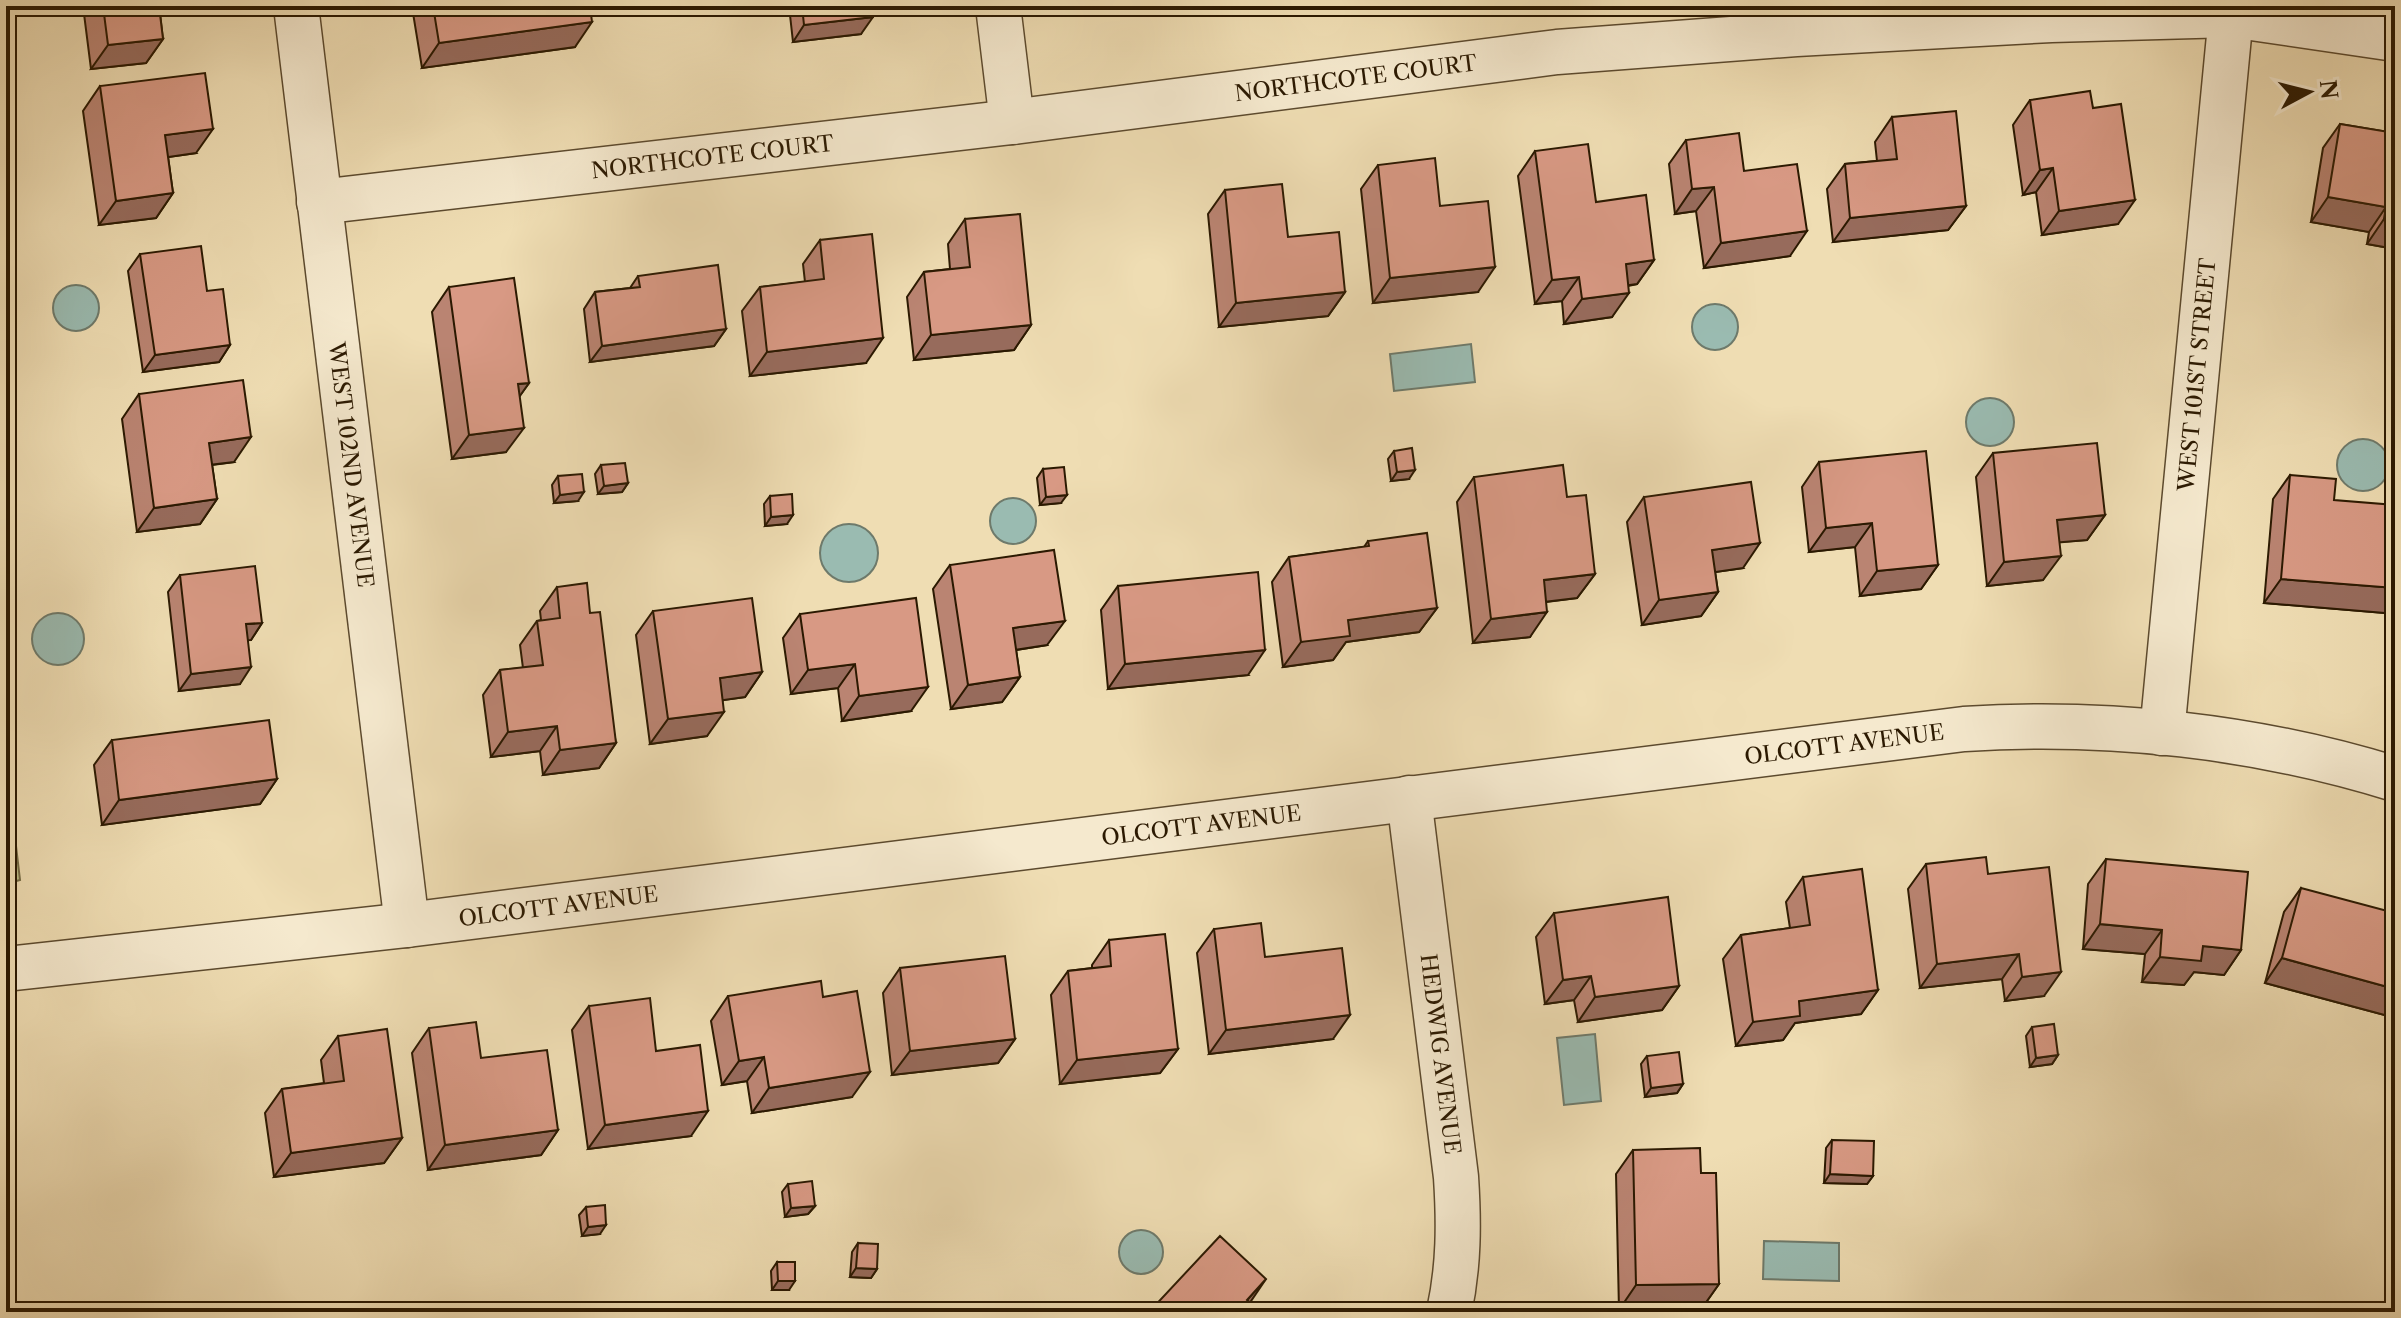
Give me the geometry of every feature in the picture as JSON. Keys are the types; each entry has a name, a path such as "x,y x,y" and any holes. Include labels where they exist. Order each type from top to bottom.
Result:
{"street":[{"name":"WEST 102ND AVENUE","path":"296,6 407,925"},
{"path":"998,6 1012,122"},
{"name":"NORTHCOTE COURT","path":"319,202 1012,122 1557,52 2006,22 2231,15 2395,39"},
{"name":"WEST 101ST STREET","path":"2162,733 2231,15"},
{"name":"OLCOTT AVENUE","path":"6,969 407,925 1964,729 2023,725 2162,733 2277,750 2395,779"},
{"name":"HEDWIG AVENUE","path":"1409,798 1456,1177 1459,1228 1449,1312"}],"green space":[{"path":"6,761 20,880 6,884"}],"water":[{"path":"76,285 92,292 99,308 92,324 76,331 60,324 53,308 60,292"},
{"path":"1715,304 1731,311 1738,327 1731,343 1715,350 1699,343 1692,327 1699,311"},
{"path":"1471,344 1475,382 1394,391 1390,354"},
{"path":"1990,398 2007,405 2014,422 2007,439 1990,446 1973,439 1966,422 1973,405"},
{"path":"2363,439 2382,446 2389,465 2382,484 2363,491 2344,484 2337,465 2344,446"},
{"path":"1013,498 1029,505 1036,521 1029,537 1013,544 997,537 990,521 997,505"},
{"path":"849,524 870,532 878,553 870,574 849,582 828,574 820,553 828,532"},
{"path":"58,613 76,621 84,639 76,657 58,665 40,657 32,639 40,621"},
{"path":"1595,1034 1601,1101 1564,1105 1557,1038"},
{"path":"1141,1230 1157,1236 1163,1252 1157,1268 1141,1274 1125,1268 1119,1252 1125,1236"},
{"path":"1764,1241 1839,1243 1839,1281 1763,1279"}],"building":[{"path":"103,6 159,6 163,39 108,45"},
{"path":"433,6 590,6 592,22 439,43"},
{"path":"802,6 872,6 873,17 804,25"},
{"path":"205,73 213,129 165,135 173,193 116,201 100,86"},
{"path":"2090,91 2093,108 2121,104 2135,200 2059,211 2053,168 2040,170 2030,100"},
{"path":"1956,111 1966,206 1850,218 1845,164 1897,159 1892,117"},
{"path":"2340,124 2395,133 2395,221 2384,219 2386,207 2328,197"},
{"path":"1739,133 1744,171 1797,164 1807,231 1721,243 1714,187 1692,189 1686,140"},
{"path":"1588,144 1596,202 1646,195 1654,260 1626,264 1629,293 1582,299 1579,277 1552,280 1535,151"},
{"path":"1435,158 1440,206 1488,201 1495,267 1390,278 1378,165"},
{"path":"1282,184 1288,237 1339,232 1345,292 1236,303 1225,190"},
{"path":"1020,214 1031,325 931,335 924,272 970,267 965,219"},
{"path":"872,234 883,338 767,352 760,287 824,279 820,240"},
{"path":"201,246 207,291 223,289 230,345 155,355 140,254"},
{"path":"6,262 12,262 14,278 6,279"},
{"path":"718,265 726,329 602,346 595,292 640,287 638,276"},
{"path":"514,278 529,383 518,384 524,428 469,435 449,287"},
{"path":"243,380 251,437 209,443 217,499 154,508 139,394"},
{"path":"2097,443 2105,515 2057,520 2061,556 2004,562 1993,453"},
{"path":"1412,448 1415,470 1397,472 1394,451"},
{"path":"1926,451 1938,565 1877,571 1872,523 1826,528 1819,462"},
{"path":"625,463 628,483 604,486 601,465"},
{"path":"1563,465 1567,497 1586,495 1595,574 1544,580 1547,612 1491,619 1474,477"},
{"path":"1064,467 1067,495 1046,497 1043,469"},
{"path":"582,474 584,492 560,495 558,476"},
{"path":"2290,475 2336,479 2334,500 2395,505 2395,588 2281,579"},
{"path":"1751,482 1760,543 1712,550 1718,592 1659,600 1644,497"},
{"path":"792,494 793,515 771,517 770,496"},
{"path":"1427,533 1437,608 1348,620 1350,636 1301,642 1289,557 1369,546 1368,541"},
{"path":"1054,550 1065,621 1013,628 1020,677 968,685 950,565"},
{"path":"255,566 262,623 246,624 251,667 191,674 180,575"},
{"path":"1258,572 1265,650 1125,664 1118,586"},
{"path":"587,583 590,613 600,612 616,743 560,750 557,726 508,732 500,670 543,665 537,621 560,618 557,587"},
{"path":"752,598 762,672 720,678 724,712 668,719 653,611"},
{"path":"916,598 928,687 859,696 855,664 808,670 800,614"},
{"path":"269,720 277,779 119,800 112,740"},
{"path":"1986,857 1988,874 2049,867 2061,972 2022,977 2019,954 1937,964 1926,864"},
{"path":"2106,859 2248,872 2241,950 2203,946 2201,961 2160,957 2162,930 2100,924"},
{"path":"1862,869 1878,990 1799,1001 1800,1016 1753,1022 1741,935 1810,925 1803,877"},
{"path":"2301,888 2395,913 2395,989 2282,958"},
{"path":"1668,897 1679,986 1595,997 1591,976 1563,980 1554,913"},
{"path":"1261,923 1265,957 1342,948 1350,1015 1226,1030 1214,929"},
{"path":"1165,934 1178,1049 1077,1060 1068,971 1111,966 1109,940"},
{"path":"1005,956 1015,1039 910,1051 900,968"},
{"path":"821,981 823,997 857,991 870,1072 769,1088 764,1057 739,1061 728,996"},
{"path":"650,998 656,1051 700,1045 708,1111 605,1125 589,1006"},
{"path":"476,1022 481,1058 547,1050 558,1130 445,1145 429,1028"},
{"path":"2054,1024 2058,1055 2036,1058 2032,1027"},
{"path":"387,1029 402,1138 291,1153 282,1089 344,1081 338,1036"},
{"path":"1679,1052 1683,1084 1651,1088 1647,1056"},
{"path":"1832,1140 1874,1141 1873,1176 1830,1174"},
{"path":"1700,1148 1701,1173 1716,1173 1719,1284 1636,1285 1633,1150"},
{"path":"812,1181 815,1206 791,1208 788,1184"},
{"path":"605,1205 606,1225 588,1227 586,1207"},
{"path":"1220,1236 1266,1279 1247,1300 1256,1309 1254,1312 1149,1312"},
{"path":"858,1243 878,1244 877,1269 856,1268"},
{"path":"777,1262 795,1262 795,1281 778,1281"}]}
